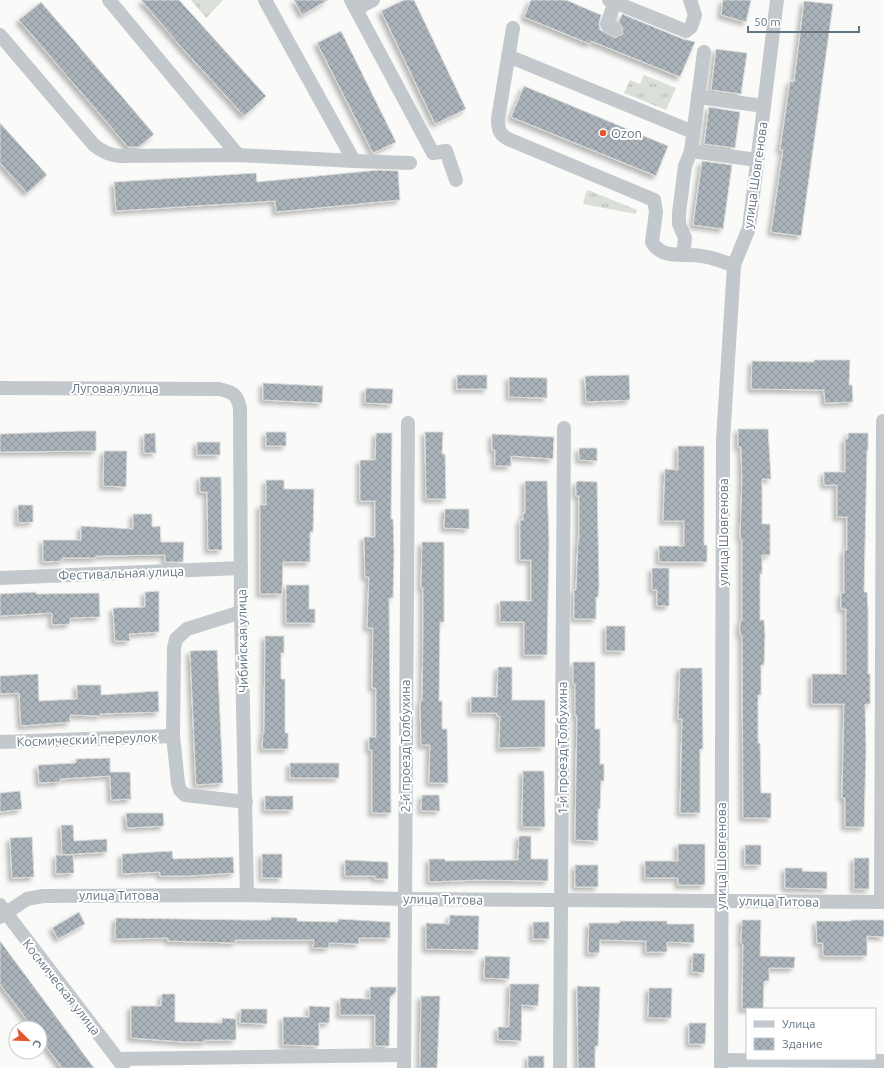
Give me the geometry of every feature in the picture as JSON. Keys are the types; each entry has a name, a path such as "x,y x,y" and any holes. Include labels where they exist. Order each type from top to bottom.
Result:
{"street":[{"path":"109,0 238,155"},
{"path":"265,0 354,161"},
{"path":"373,0 354,4 433,153 446,151 456,180"},
{"path":"615,30 607,24 612,1 686,31 691,27 695,15 690,0"},
{"name":"улица Шовгенова","path":"721,1064 723,440 734,265 749,228 777,0"},
{"path":"513,28 498,119 498,127 501,135 654,200 656,212 652,242 659,251 667,254 701,256 734,265"},
{"path":"0,35 101,151 120,156 238,155 410,163"},
{"path":"683,255 685,238 679,224 679,212 685,166 691,151 704,52"},
{"path":"508,56 693,132"},
{"path":"698,97 764,106"},
{"path":"691,151 757,160"},
{"name":"Луговая улица","path":"0,388 219,388 230,391"},
{"name":"Чибийская улица","path":"230,391 238,398 240,408 241,612 247,895"},
{"path":"882,902 883,421"},
{"name":"2-й проезд Толбухина","path":"404,1061 408,423"},
{"name":"1-й проезд Толбухина","path":"560,1068 564,428"},
{"name":"Фестивальная улица","path":"0,578 241,568"},
{"name":"Космический переулок","path":"241,612 187,629 176,639 174,648 173,736 178,783 180,790 185,795 246,802"},
{"name":"Космический переулок","path":"0,742 173,736"},
{"name":"улица Титова","path":"2,911 27,899 43,896 247,895 404,899 882,902"},
{"name":"Космическая улица","path":"2,911 121,1063"},
{"path":"121,1063 404,1061"},
{"path":"721,1064 884,1061"}],"green space":[{"path":"191,0 223,0 206,18"},
{"path":"644,75 676,88 666,110 624,93 630,80 640,84"},
{"path":"588,190 637,210 636,214 583,204 586,192"}],"building":[{"path":"141,0 179,0 266,96 244,116"},
{"path":"294,0 328,0 302,15"},
{"path":"404,0 414,0 466,109 435,124 381,11"},
{"path":"531,0 566,0 601,15 599,24 600,30 615,38 623,34 622,26 617,21 619,22 622,14 683,39 695,42 680,77 591,41 590,44 524,17"},
{"path":"723,0 751,0 746,22 721,15"},
{"path":"804,1 833,4 801,236 771,232 783,150 780,150 790,81 794,82"},
{"path":"41,2 154,134 139,147 128,147 19,20"},
{"path":"341,31 396,142 373,153 317,43"},
{"path":"716,49 747,53 741,94 711,90"},
{"path":"524,86 668,146 656,176 511,117"},
{"path":"709,107 740,112 735,148 704,144"},
{"path":"0,123 47,175 27,193 0,163"},
{"path":"702,161 732,165 723,229 693,225"},
{"path":"379,170 398,171 400,200 276,212 275,201 116,211 114,182 256,173 257,182"},
{"path":"814,360 850,360 849,385 852,385 853,402 825,403 824,390 751,389 752,361 814,362"},
{"path":"457,375 487,375 487,389 457,389"},
{"path":"629,375 630,400 586,402 585,376"},
{"path":"509,377 547,378 547,398 509,397"},
{"path":"263,383 323,386 322,403 263,400"},
{"path":"366,388 393,389 392,404 365,403"},
{"path":"738,429 768,429 771,479 762,479 762,524 770,524 770,555 762,555 762,574 760,574 760,620 764,620 765,635 764,665 761,665 761,695 758,695 758,743 760,743 761,793 771,793 771,818 743,818 742,635 740,635 740,621 742,621 742,539 740,539 742,479 741,447 738,447"},
{"path":"96,431 96,451 0,452 0,434"},
{"path":"266,432 286,432 286,446 266,446"},
{"path":"425,432 443,432 442,454 445,454 446,499 426,499"},
{"path":"155,433 156,453 144,453 144,434"},
{"path":"376,433 392,433 391,519 393,519 394,551 393,598 389,598 391,813 372,813 372,750 369,750 369,737 376,737 376,688 372,688 373,628 367,628 369,577 365,577 364,537 375,537 375,501 360,501 360,460 375,460"},
{"path":"848,433 868,433 864,592 867,592 868,610 868,674 870,674 870,704 865,704 866,749 864,827 845,827 845,798 842,798 844,704 812,704 812,674 846,674 846,609 841,609 841,593 844,593 844,550 847,550 847,517 837,517 837,485 824,485 824,472 845,472 845,439 848,439"},
{"path":"492,434 554,437 553,459 511,456 511,466 495,466 495,450 492,450"},
{"path":"197,442 220,442 220,455 197,455"},
{"path":"678,446 704,446 704,545 707,545 707,562 659,562 659,546 684,546 684,521 663,521 665,469 678,470"},
{"path":"579,448 597,448 597,461 579,460"},
{"path":"104,451 127,451 126,487 103,486"},
{"path":"200,477 221,477 222,550 208,550 207,492 200,492"},
{"path":"266,480 284,480 284,489 314,489 313,532 310,532 310,562 283,562 282,594 260,594 260,505 266,505"},
{"path":"525,481 547,481 549,542 547,655 524,655 524,622 500,622 500,601 531,601 531,560 520,560 520,520 523,520 523,513 525,513"},
{"path":"576,482 597,482 599,585 598,597 596,597 596,619 574,619 574,590 576,590 579,541 579,496 576,496"},
{"path":"18,505 33,505 33,522 18,523"},
{"path":"445,509 469,509 469,529 444,528"},
{"path":"133,514 152,514 152,527 160,526 161,542 184,542 183,562 165,562 165,555 96,556 96,558 62,558 62,561 43,562 43,540 81,540 81,526 133,529"},
{"path":"422,542 444,542 444,622 440,622 439,701 442,701 442,729 447,729 448,783 429,783 430,745 421,745 420,701 422,701 423,634 423,588 421,588"},
{"path":"652,568 669,568 669,606 657,606 657,590 652,590"},
{"path":"286,585 309,585 309,609 315,609 315,623 286,623"},
{"path":"159,591 159,632 129,634 130,641 115,641 113,608 145,607 145,592"},
{"path":"36,592 36,594 99,593 100,617 70,618 70,624 52,625 52,613 0,616 0,594"},
{"path":"606,626 625,626 625,651 606,651"},
{"path":"265,636 284,636 284,653 281,653 281,679 285,679 285,733 288,733 288,749 262,749 264,733"},
{"path":"217,650 223,783 196,785 190,651"},
{"path":"573,662 595,662 595,729 600,729 600,764 604,764 604,781 601,781 600,809 598,809 598,841 575,840 577,716 575,716"},
{"path":"498,667 512,667 512,700 545,700 545,747 499,748 500,716 497,716 497,713 471,713 471,697 497,697"},
{"path":"680,668 702,668 703,749 700,749 700,813 680,813 682,719 678,719"},
{"path":"38,674 39,701 77,699 77,685 101,685 101,695 158,691 159,712 100,714 100,716 70,715 70,722 21,726 19,693 0,694 0,676"},
{"path":"110,758 110,772 130,772 131,799 111,800 110,776 60,779 60,782 39,783 38,765 76,763 76,759"},
{"path":"290,763 339,763 339,778 290,778"},
{"path":"523,771 544,771 545,827 522,827"},
{"path":"20,791 22,809 0,812 0,793"},
{"path":"422,795 439,795 440,811 421,811"},
{"path":"265,796 293,796 293,810 265,810"},
{"path":"126,813 163,813 164,826 127,828"},
{"path":"61,825 73,825 74,841 107,839 107,852 62,855"},
{"path":"519,836 531,836 531,859 548,859 548,881 477,880 429,882 429,859 445,859 445,861 518,860"},
{"path":"32,837 34,877 12,878 10,838"},
{"path":"678,844 705,844 705,885 678,885 678,878 645,878 645,861 678,861"},
{"path":"745,845 761,845 761,865 745,865"},
{"path":"172,851 173,859 233,857 234,873 189,876 160,876 160,872 122,874 122,854"},
{"path":"262,854 282,854 282,878 262,878"},
{"path":"56,855 73,855 74,873 56,874"},
{"path":"854,858 869,858 869,889 854,889"},
{"path":"345,860 388,862 388,879 375,879 375,876 345,876"},
{"path":"575,865 598,865 598,887 575,887"},
{"path":"785,868 803,868 802,871 827,872 827,889 785,888"},
{"path":"79,912 85,924 58,939 52,928"},
{"path":"450,915 479,916 478,950 426,949 426,923 449,924"},
{"path":"271,917 297,918 297,921 338,922 338,919 390,922 390,938 359,938 359,944 329,943 329,948 313,948 314,940 235,940 235,943 168,941 168,938 115,939 116,918 271,920"},
{"path":"742,920 761,920 760,956 795,957 794,968 769,968 769,981 764,981 763,1008 742,1009 743,944 741,943"},
{"path":"884,920 884,937 867,936 867,956 823,956 823,943 817,943 816,921"},
{"path":"620,921 667,921 667,924 694,924 694,943 667,942 667,952 646,952 646,941 600,940 599,953 588,953 589,923 620,923"},
{"path":"533,922 549,922 549,939 533,939"},
{"path":"0,941 94,1068 62,1068 48,1049 48,1020 27,1020 0,984"},
{"path":"693,953 705,954 704,973 692,972"},
{"path":"485,956 510,957 509,979 484,978"},
{"path":"510,984 539,984 538,1006 522,1005 521,1041 498,1040 498,1027 509,1027"},
{"path":"577,986 600,987 598,1046 595,1046 595,1068 578,1068"},
{"path":"370,987 396,987 396,992 390,997 389,1046 375,1046 375,1015 340,1015 340,998 370,999"},
{"path":"649,988 672,988 671,1018 648,1018"},
{"path":"162,994 175,994 175,1022 222,1023 222,1018 236,1019 236,1040 205,1040 205,1042 185,1042 131,1038 131,1006 161,1006"},
{"path":"421,996 440,996 437,1068 420,1068"},
{"path":"309,1006 330,1007 329,1023 319,1023 319,1046 283,1045 283,1017 309,1017"},
{"path":"241,1009 267,1009 267,1024 240,1023"},
{"path":"689,1023 706,1023 705,1044 689,1044"},
{"path":"528,1056 544,1056 544,1068 528,1068"}],"place":[{"name":"Ozon","path":"603,133"}]}
